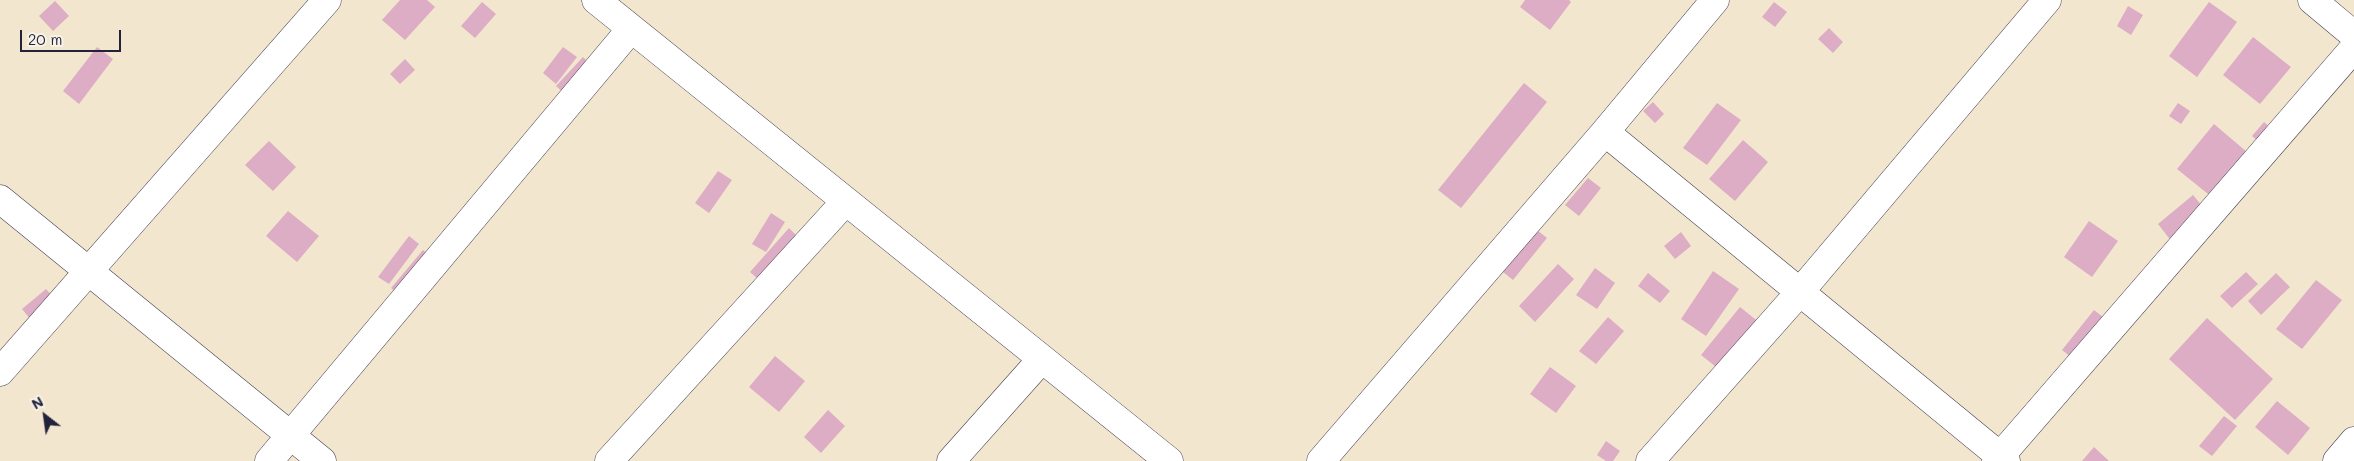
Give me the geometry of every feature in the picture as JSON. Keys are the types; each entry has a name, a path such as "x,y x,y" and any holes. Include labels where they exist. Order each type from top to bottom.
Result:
{"street":[{"path":"0,372 327,0"},
{"path":"596,0 1041,360 1169,461"},
{"path":"1322,461 1605,132 1715,0"},
{"path":"1650,461 1800,293 2047,0"},
{"path":"2312,0 2354,35"},
{"path":"269,461 631,29"},
{"path":"1605,132 2001,459 2354,48"},
{"path":"0,199 322,461"},
{"path":"609,461 845,202"},
{"path":"951,461 1041,360"},
{"path":"2337,461 2354,441"}],"building":[{"path":"400,0 427,0 435,7 405,40 382,20"},
{"path":"1525,0 1569,0 1571,2 1550,30 1520,7"},
{"path":"55,1 69,16 53,31 39,16"},
{"path":"482,2 496,14 475,38 461,26"},
{"path":"1774,2 1787,12 1775,27 1762,17"},
{"path":"2209,2 2237,22 2197,77 2169,56"},
{"path":"2128,6 2143,15 2131,35 2117,26"},
{"path":"1829,28 1843,42 1833,53 1818,39"},
{"path":"2253,37 2291,67 2260,104 2223,75"},
{"path":"97,47 113,59 79,104 63,91"},
{"path":"563,47 577,57 556,84 543,73"},
{"path":"583,57 594,68 568,97 556,86"},
{"path":"405,59 415,70 400,84 390,74"},
{"path":"1524,83 1547,102 1461,208 1438,190"},
{"path":"1653,102 1664,114 1655,123 1643,111"},
{"path":"1717,103 1741,120 1707,165 1683,148"},
{"path":"2178,103 2190,111 2181,124 2169,116"},
{"path":"2264,122 2277,134 2265,147 2252,136"},
{"path":"2214,124 2254,158 2218,202 2177,169"},
{"path":"1743,140 1768,162 1735,201 1709,179"},
{"path":"269,141 296,167 273,191 245,165"},
{"path":"718,171 732,180 709,213 695,203"},
{"path":"1588,178 1601,188 1579,216 1565,205"},
{"path":"2193,195 2208,213 2172,242 2158,224"},
{"path":"288,211 319,236 297,262 266,236"},
{"path":"771,213 785,222 766,252 752,244"},
{"path":"2089,221 2118,241 2092,277 2064,257"},
{"path":"789,228 797,236 759,280 750,272"},
{"path":"1537,230 1547,238 1513,280 1503,272"},
{"path":"1681,232 1691,246 1675,259 1664,246"},
{"path":"409,236 419,244 389,284 378,277"},
{"path":"423,250 434,259 402,297 391,288"},
{"path":"1558,264 1574,279 1535,322 1519,306"},
{"path":"1595,268 1615,283 1597,309 1576,295"},
{"path":"1713,271 1739,289 1706,336 1681,319"},
{"path":"2246,272 2258,284 2232,308 2220,296"},
{"path":"1648,273 1670,291 1660,303 1638,286"},
{"path":"2276,273 2290,287 2261,315 2248,301"},
{"path":"2316,280 2342,300 2302,349 2276,329"},
{"path":"46,289 55,299 31,320 22,309"},
{"path":"1740,307 1765,327 1726,375 1701,355"},
{"path":"2094,310 2107,320 2076,361 2062,350"},
{"path":"1608,317 1624,331 1596,364 1579,351"},
{"path":"2207,318 2273,379 2235,420 2169,359"},
{"path":"775,356 805,381 779,412 749,387"},
{"path":"1550,367 1576,386 1556,413 1530,394"},
{"path":"2277,401 2310,428 2288,455 2255,427"},
{"path":"828,410 845,426 821,453 804,437"},
{"path":"2224,416 2237,426 2212,456 2199,446"},
{"path":"1606,441 1620,451 1613,461 1606,461 1597,455"},
{"path":"2094,447 2109,461 2082,461"}]}
